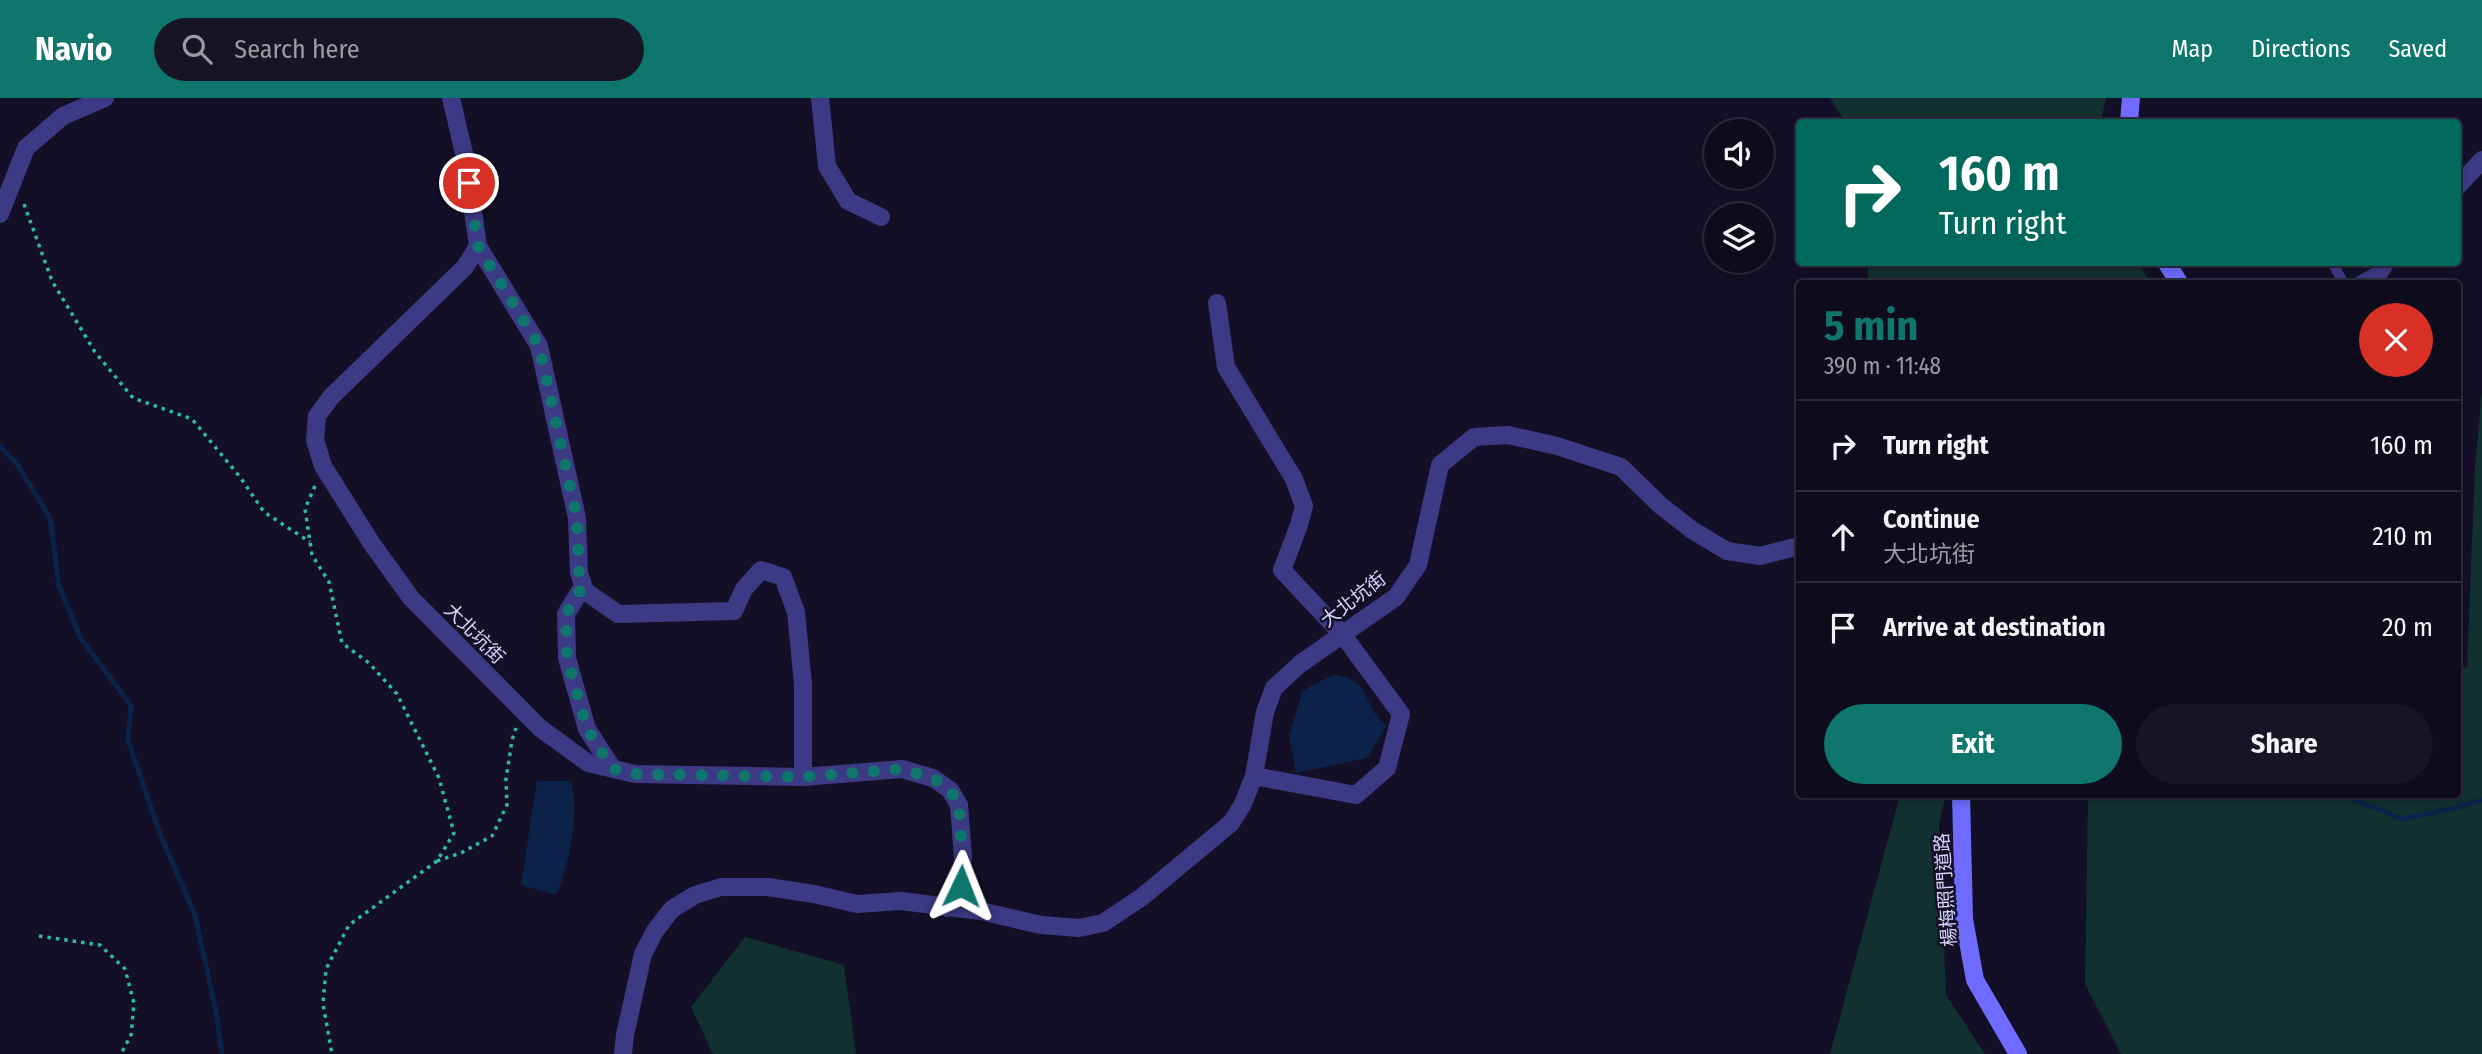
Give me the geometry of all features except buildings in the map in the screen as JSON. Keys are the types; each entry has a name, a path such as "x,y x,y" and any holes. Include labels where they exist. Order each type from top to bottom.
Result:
{"street":[{"path":"0,214 26,148 63,116 105,98"},
{"path":"451,98 466,162 478,246 539,346 577,518 579,573 585,591 618,614 734,611 744,589 761,570 783,577 796,612 803,684 803,777"},
{"path":"820,98 827,166 848,201 881,218"},
{"path":"2129,119 2131,98"},
{"path":"2461,183 2482,160"},
{"name":"大北坑街","path":"478,246 465,267 331,397 317,416 315,440 323,466 372,544 411,598 541,728 588,763 635,774 803,777 902,769 933,778 950,790 959,805 961,886 947,908"},
{"path":"2369,280 2378,275 2384,266"},
{"path":"1217,303 1226,366 1294,480 1304,506 1282,570 1343,635 1401,714 1387,768 1356,796 1254,776"},
{"name":"大北坑街","path":"623,1054 643,954 655,931 672,909 695,895 721,887 768,887 857,904 901,901 981,911 1041,925 1079,928 1103,923 1142,897 1231,823 1243,804 1254,776 1265,712 1273,688 1300,664 1396,597 1418,565 1440,465 1474,437 1508,435 1557,446 1621,467 1660,505 1692,530 1727,551 1760,556 1796,547"},
{"path":"583,586 566,614 567,658 587,729 613,769"},
{"name":"楊梅照門道路","path":"1961,798 1964,919 1975,980 2018,1054"}],"path":[{"path":"13,181 30,218 52,281 95,352 133,398 192,419 240,477 264,512 310,542"},
{"path":"323,466 305,509 312,555 330,582 342,643 369,663 397,694 439,778 454,833 437,861"},
{"path":"332,1054 323,1004 326,969 349,925 437,861 461,853 492,836 507,806 506,779 512,740 522,710"},
{"path":"39,936 100,944 125,969 134,1003 131,1035 121,1054"}],"green space":[{"path":"1830,98 2106,98 2102,119 1843,119"},
{"path":"1868,266 2141,266 2148,280 1868,280"},
{"path":"2482,390 2482,1054 2121,1054 2085,984 2088,798 2461,798 2461,666 2467,668 2475,466"},
{"path":"1899,798 1945,798 1939,824 1946,995 1985,1054 1830,1054"},
{"path":"745,937 844,965 856,1054 713,1054 691,1007"}],"water":[{"path":"1335,675 1357,683 1378,717 1387,725 1367,758 1296,773 1289,736 1302,692"},
{"path":"537,781 571,781 573,793 572,839 556,895 521,885"}],"waterway":[{"path":"0,446 17,464 50,518 59,586 80,637 131,706 128,740 160,834 195,915 217,1017 222,1054"},
{"path":"2350,798 2402,819 2482,800"}],"route":[{"path":"469,183 478,246 539,346 577,518 579,573 583,586 566,614 567,658 587,729 613,769 635,774 803,777 902,769 933,778 950,790 959,805 961,886"}]}
